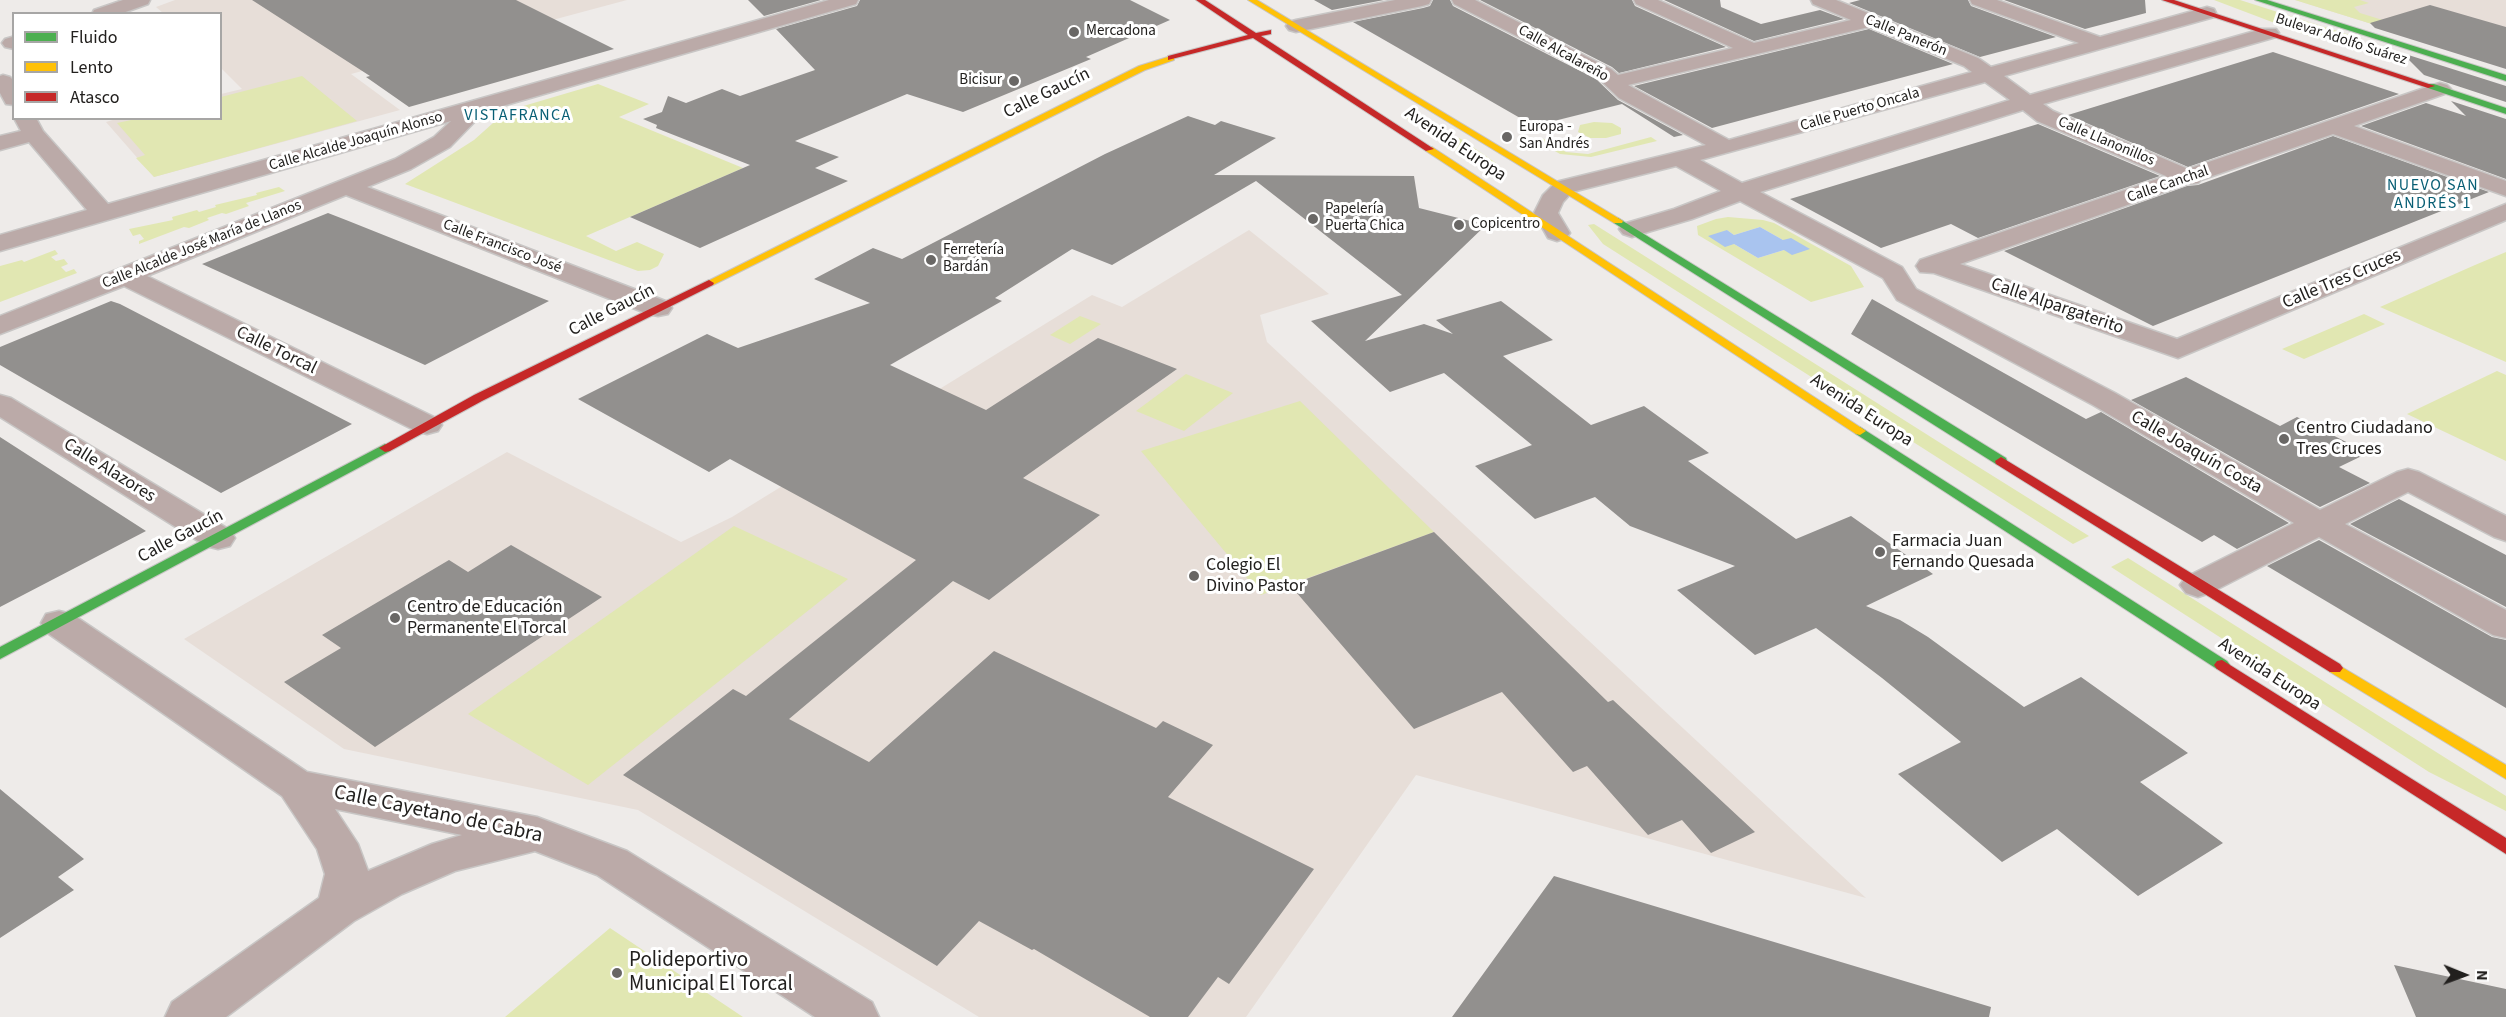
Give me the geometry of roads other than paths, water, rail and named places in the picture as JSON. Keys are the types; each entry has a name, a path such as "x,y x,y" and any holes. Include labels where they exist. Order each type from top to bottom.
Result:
{"main road":[{"name":"Avenida Europa","path":"1200,0 2070,568 2506,847"},
{"name":"Avenida Europa","path":"1252,0 1564,187 2198,585 2506,773"},
{"name":"Bulevar Adolfo Suárez","path":"2166,0 2506,111"},
{"name":"Bulevar Adolfo Suárez","path":"2259,0 2506,78"},
{"name":"Calle Gaucín","path":"0,654 427,425 1142,68 1199,49 1296,26"}],"street":[{"path":"107,12 141,0"},
{"name":"Calle Alcalde Joaquín Alonso","path":"0,243 849,0"},
{"path":"1296,26 1422,0"},
{"name":"Calle Alcalareño","path":"1461,0 1604,73 1626,94 1726,147"},
{"path":"1643,0 1754,50"},
{"name":"Calle Panerón","path":"1820,0 1971,62 2025,103"},
{"path":"1979,0 2099,44"},
{"path":"1662,8 1690,2"},
{"name":"Calle Puerto Oncala","path":"1564,187 1726,147 2206,13"},
{"path":"1614,82 1870,21"},
{"path":"2161,26 2221,47"},
{"path":"1632,229 1683,213 1782,176 2269,33"},
{"name":"Calle Canchal","path":"1893,273 1936,265 2440,89"},
{"name":"Calle Llanonillos","path":"2025,103 2045,116 2190,178"},
{"name":"Calle Alcalde José María de Llanos","path":"0,326 404,164 442,142 477,107"},
{"path":"0,143 30,126 102,214"},
{"path":"2335,127 2506,189"},
{"path":"344,146 376,145 393,148 405,154 404,164"},
{"path":"1678,158 1893,273"},
{"name":"Calle Francisco José","path":"345,187 658,308"},
{"path":"1557,233 1546,213 1552,200 1564,187"},
{"name":"Calle Tres Cruces","path":"2178,349 2506,211"},
{"name":"Calle Alpargaterito","path":"1936,265 2178,349"},
{"name":"Calle Joaquín Costa","path":"1893,273 1906,294 2104,399 2320,524 2506,626"},
{"name":"Calle Torcal","path":"125,276 427,425"},
{"name":"Calle Alazores","path":"0,404 218,538"},
{"path":"2198,585 2408,479 2506,530"},
{"name":"Calle Cayetano de Cabra","path":"59,623 296,785 337,844 346,874 338,908"},
{"name":"Calle Cayetano de Cabra","path":"296,785 537,834 612,863 855,1017"},
{"path":"189,1017 338,908 387,881 447,856 537,834"}],"water":[{"path":"1760,227 1783,240 1791,238 1810,249 1792,255 1784,250 1758,258 1734,244 1725,247 1708,236 1727,230 1734,235"}],"place":[{"name":"Mercadona","path":"1074,32"},
{"name":"Bicisur","path":"1014,81"},
{"name":"Europa - San Andrés","path":"1507,137"},
{"name":"Papelería Puerta Chica","path":"1313,219"},
{"name":"Copicentro","path":"1459,225"},
{"name":"Ferretería Bardán","path":"931,260"},
{"name":"Centro Ciudadano Tres Cruces","path":"2284,439"},
{"name":"Farmacia Juan Fernando Quesada","path":"1880,552"},
{"name":"Colegio El Divino Pastor","path":"1194,576"},
{"name":"Centro de Educación Permanente El Torcal","path":"395,618"},
{"name":"Polideportivo Municipal El Torcal","path":"617,973"}],"district":[{"name":"VISTAFRANCA","path":"518,116"},
{"name":"NUEVO SAN ANDRÉS 1","path":"2433,195"}]}
